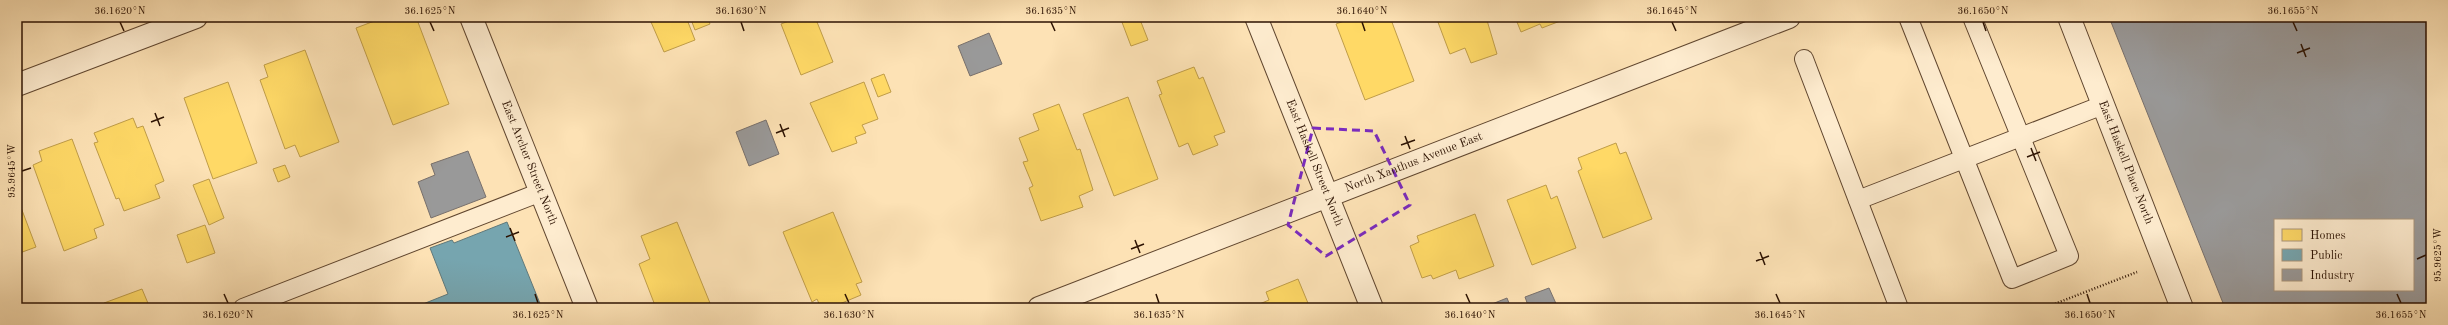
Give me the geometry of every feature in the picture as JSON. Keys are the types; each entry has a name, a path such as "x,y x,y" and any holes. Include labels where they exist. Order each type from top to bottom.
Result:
{"street":[{"path":"17,86 196,17"},
{"name":"East Archer Street North","path":"471,17 587,308"},
{"name":"East Haskell Street North","path":"1256,17 1372,308"},
{"name":"North Xanthus Avenue East","path":"1039,308 1789,17"},
{"name":"East Haskell Place North","path":"2068,17 2182,308"}],"lane":[{"path":"1908,17 2012,279 2069,256 1972,17"},
{"path":"1804,59 1899,308"},
{"path":"1858,200 2103,105"},
{"path":"243,308 541,192"}],"path":[{"path":"2044,308 2163,262"}],"highlighted area":[{"path":"1313,128 1374,131 1410,205 1326,256 1288,225"}],"building: Homes":[{"path":"385,17 416,17 449,104 393,125 356,28"},
{"path":"664,17 686,17 695,40 664,52 651,22"},
{"path":"690,17 707,17 710,24 695,30"},
{"path":"799,17 815,17 833,62 801,75 781,24"},
{"path":"1120,17 1139,17 1148,40 1131,46"},
{"path":"1355,17 1390,17 1414,81 1365,100 1336,24"},
{"path":"1436,17 1486,17 1497,54 1471,63 1465,48 1450,54"},
{"path":"1515,17 1568,18 1542,28 1540,24 1521,32"},
{"path":"305,50 339,142 300,157 295,145 285,149 260,80 268,77 264,65"},
{"path":"1194,67 1199,79 1203,77 1225,132 1214,136 1218,145 1193,155 1188,143 1179,147 1159,95 1162,94 1157,81"},
{"path":"884,74 891,92 878,97 871,79"},
{"path":"228,82 257,163 213,179 184,98"},
{"path":"864,82 878,119 862,125 866,133 855,137 857,143 832,152 810,103"},
{"path":"1128,97 1158,179 1114,196 1083,114"},
{"path":"1059,104 1077,150 1080,149 1093,190 1079,196 1083,207 1041,221 1029,188 1033,186 1023,162 1028,161 1019,138 1039,130 1033,114"},
{"path":"133,118 137,128 143,126 164,181 155,185 160,198 124,211 119,198 116,199 94,143 98,142 94,133"},
{"path":"72,139 104,225 94,229 97,238 64,251 33,165 42,161 39,151"},
{"path":"1616,143 1620,154 1626,152 1652,219 1603,238 1578,171 1582,169 1578,158"},
{"path":"285,165 290,177 278,182 273,169"},
{"path":"209,179 224,218 209,225 193,185"},
{"path":"1546,185 1551,199 1557,196 1576,248 1532,265 1507,200"},
{"path":"17,197 36,247 17,254"},
{"path":"833,212 862,282 856,284 861,295 830,308 821,308 817,299 812,302 783,232"},
{"path":"1475,214 1494,266 1459,279 1456,270 1433,279 1431,275 1422,278 1410,246 1419,242 1417,236"},
{"path":"677,222 712,308 656,308 639,264 650,259 641,236"},
{"path":"205,225 215,253 187,263 177,235"},
{"path":"1298,279 1310,308 1250,308 1269,300 1266,292"},
{"path":"142,289 150,308 106,308 104,303"}],"building: Public":[{"path":"507,222 541,306 413,308 448,294 430,248 452,240 454,243"}],"building: Industry":[{"path":"2109,17 2431,17 2431,308 2225,308"},
{"path":"989,33 1002,64 970,76 958,46"},
{"path":"766,120 779,154 749,166 736,132"},
{"path":"468,151 486,197 431,218 418,182 435,175 431,164"},
{"path":"1549,288 1558,308 1529,308 1525,297"},
{"path":"1507,298 1511,308 1482,308"}]}
